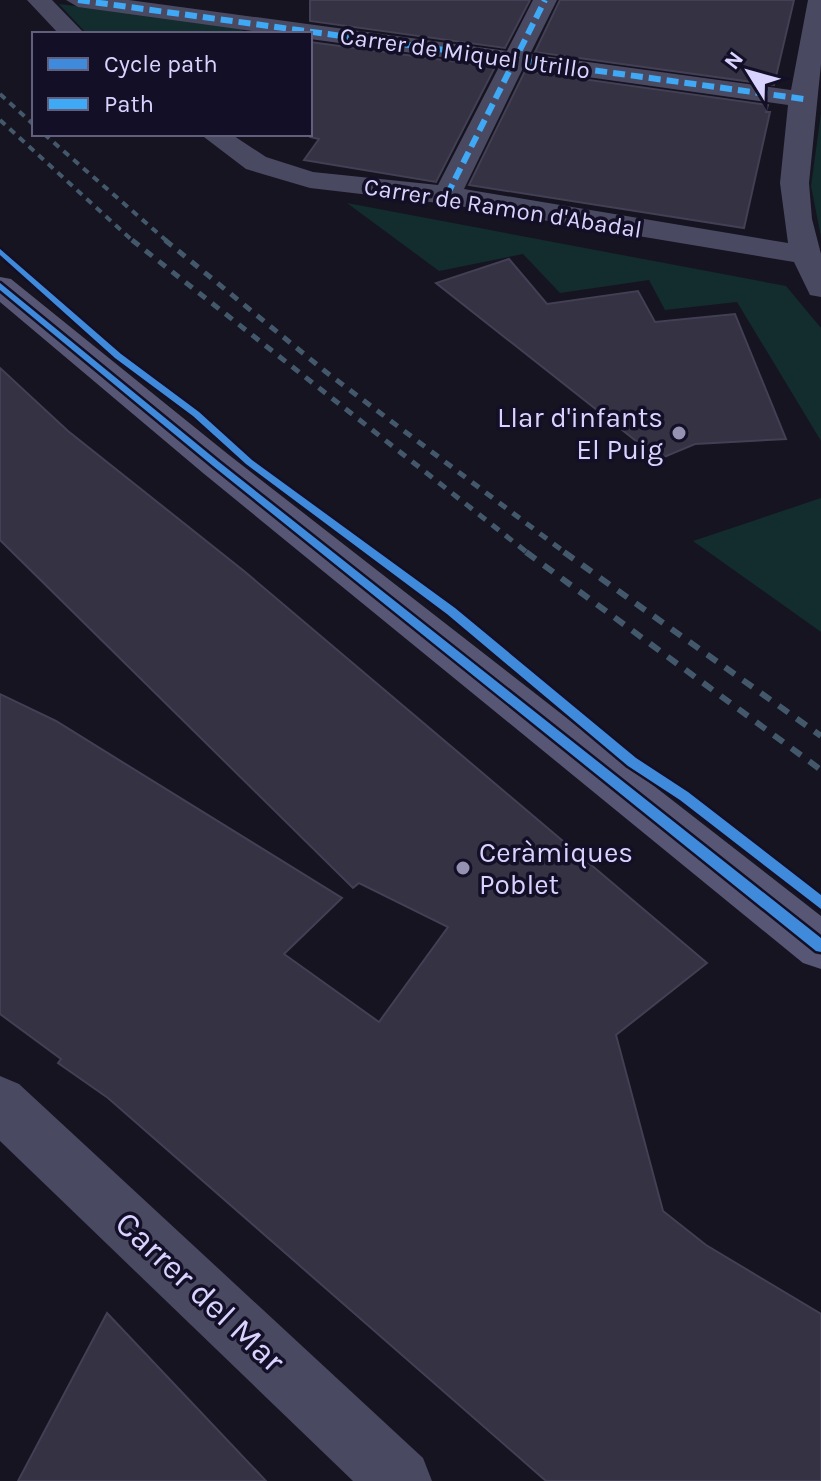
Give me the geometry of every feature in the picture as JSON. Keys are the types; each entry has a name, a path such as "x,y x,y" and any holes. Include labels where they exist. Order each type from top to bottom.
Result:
{"street":[{"path":"39,0 71,32"},
{"name":"Carrer de Miquel Utrillo","path":"78,0 268,22 516,62 804,99"},
{"path":"447,195 545,0"},
{"path":"820,0 792,181 804,254 821,288"},
{"name":"Carrer de Ramon d'Abadal","path":"216,136 256,163 310,180 447,195 738,246 804,254"},
{"path":"0,286 216,464 821,946"},
{"name":"Carrer del Mar","path":"0,1103 400,1481"}],"green space":[{"path":"59,4 246,27 241,32 85,32"},
{"path":"821,113 821,237 811,186"},
{"path":"347,203 786,286 821,328 821,441 737,302 665,310 649,280 560,293 523,254 439,271"},
{"path":"821,498 821,632 693,541"}],"building":[{"path":"310,0 530,0 505,48 310,21"},
{"path":"560,0 794,0 774,85 535,52"},
{"path":"312,42 495,67 436,182 304,160 319,139 310,137"},
{"path":"525,71 768,105 766,112 770,112 744,228 469,185"},
{"path":"509,259 547,304 638,291 655,322 735,314 786,439 695,444 659,459 436,283"},
{"path":"0,368 68,431 244,571 707,963 616,1035 663,1211 706,1245 821,1314 821,1481 546,1481 108,1098 58,1063 61,1059 0,1014 0,694 56,721 342,898 284,954 379,1022 448,927 359,883 353,888 0,540"},
{"path":"107,1313 266,1481 18,1481"}],"railway":[{"path":"0,94 32,123"},
{"path":"0,120 134,242"},
{"path":"46,136 168,242"},
{"path":"132,240 529,554"},
{"path":"165,240 326,372 567,554"},
{"path":"526,552 821,770"},
{"path":"564,552 821,736"}],"marked path":[{"path":"78,0 804,99"},
{"path":"447,195 545,0"}],"cycle path":[{"path":"0,251 118,356 196,414 249,462 451,611 632,762 684,796 821,903"},
{"path":"0,286 216,464 821,946"}],"place":[{"name":"Llar d'infants El Puig","path":"679,433"},
{"name":"Ceràmiques Poblet","path":"463,868"}]}
